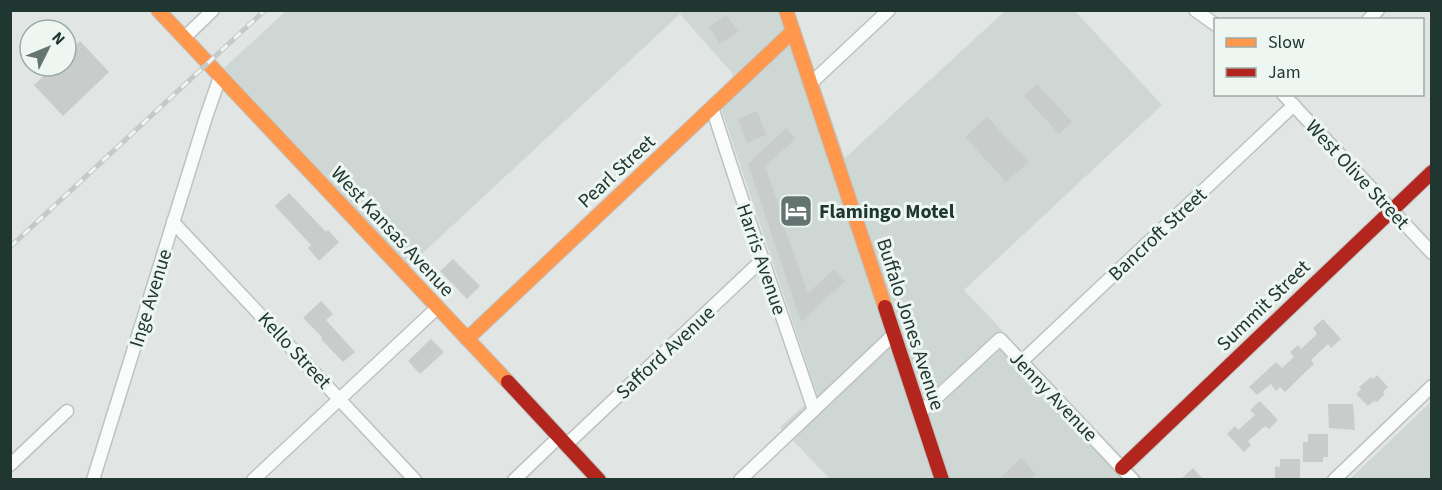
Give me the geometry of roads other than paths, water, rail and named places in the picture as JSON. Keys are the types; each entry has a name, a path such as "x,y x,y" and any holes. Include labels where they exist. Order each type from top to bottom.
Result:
{"street":[{"name":"West Kansas Avenue","path":"158,10 599,480"},
{"path":"184,38 213,10"},
{"name":"Buffalo Jones Avenue","path":"786,10 942,480"},
{"path":"810,84 889,10"},
{"path":"1196,10 1214,25"},
{"name":"Pearl Street","path":"467,339 793,31"},
{"name":"Inge Avenue","path":"93,480 220,77"},
{"name":"West Olive Street","path":"1288,98 1431,253"},
{"name":"Bancroft Street","path":"1021,362 1288,98"},
{"name":"Harris Avenue","path":"712,107 814,410"},
{"name":"Summit Street","path":"1122,468 1431,172"},
{"name":"Kello Street","path":"173,222 415,480"},
{"name":"Safford Avenue","path":"514,480 563,441 763,259"},
{"path":"253,480 438,307"},
{"path":"740,480 893,335"},
{"name":"Jenny Avenue","path":"920,413 1000,339 1133,480"},
{"path":"1334,480 1431,386"},
{"path":"10,465 68,411"}],"railway":[{"path":"10,247 265,10"}],"place":[{"name":"Flamingo Motel","path":"796,211"}]}
